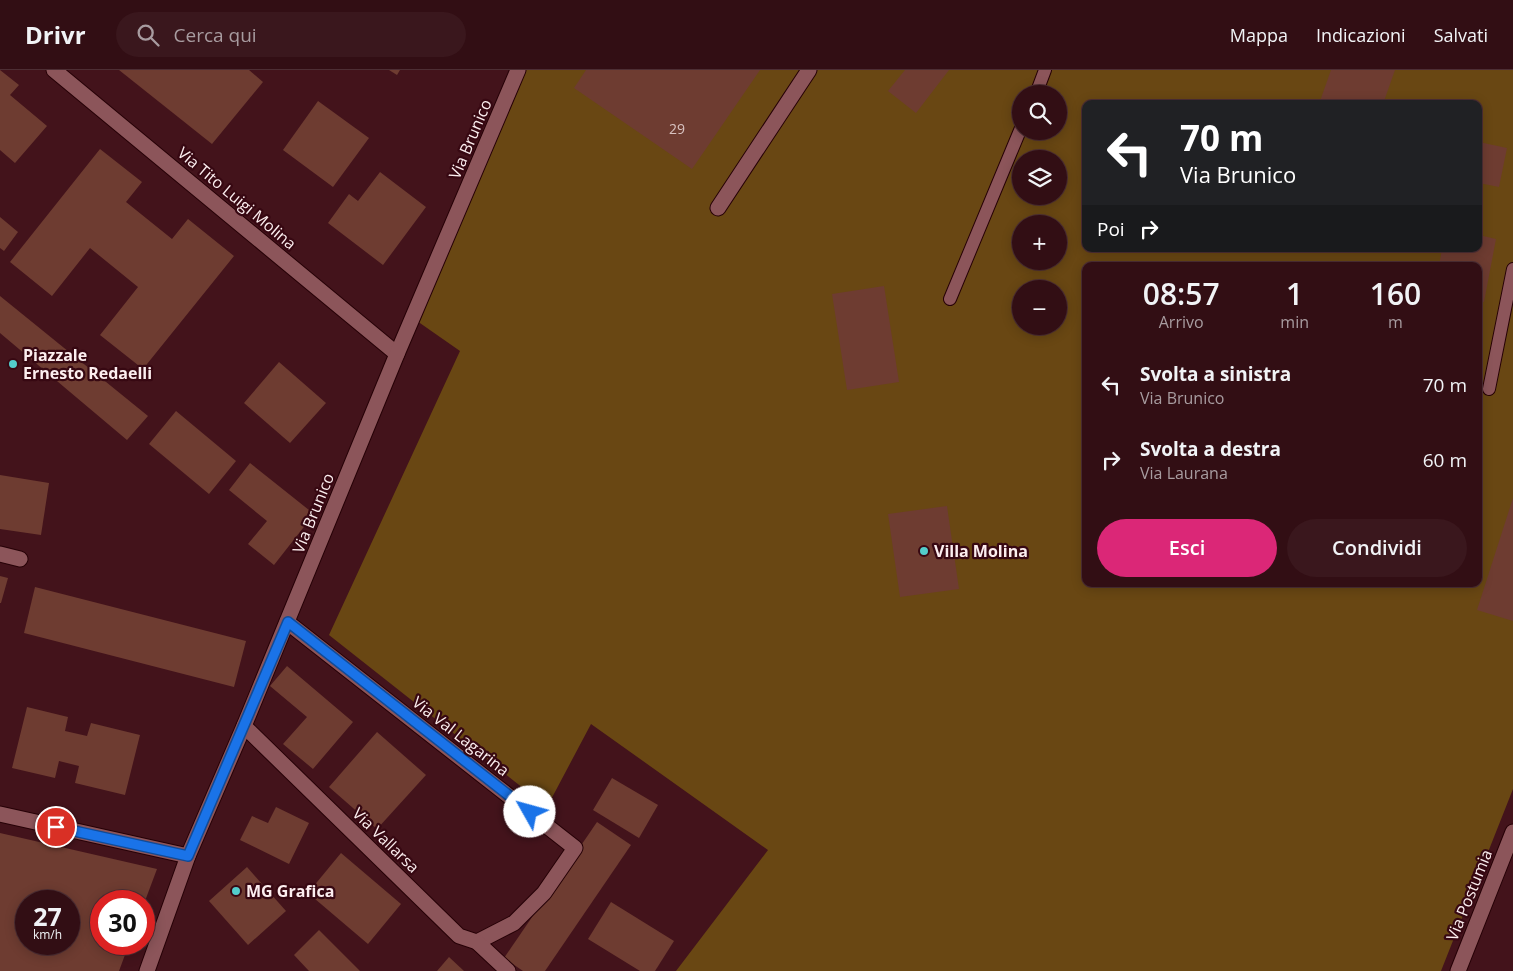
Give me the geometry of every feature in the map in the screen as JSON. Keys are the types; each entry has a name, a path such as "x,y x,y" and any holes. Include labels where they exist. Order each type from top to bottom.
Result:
{"street":[{"name":"Via Tito Luigi Molina","path":"54,70 397,354"},
{"name":"Via Brunico","path":"147,971 188,856 288,622 397,354 518,70"},
{"path":"718,208 809,70"},
{"path":"0,554 20,560"},
{"name":"Via Val Lagarina","path":"288,622 575,848 544,893 514,923 477,942"},
{"name":"Via Vallarsa","path":"244,726 459,936 477,942 508,971"},
{"path":"0,814 188,856"},
{"name":"Via Postumia","path":"1458,971 1513,832"}],"lane":[{"path":"1039,85 1045,70"},
{"path":"950,299 1016,140"},
{"path":"1489,389 1513,269"}],"shaded area":[{"path":"524,70 1513,70 1513,789 1441,971 676,971 768,850 591,724 547,807 329,635 460,351 417,321"}],"building":[{"path":"0,70 19,85 10,95 47,126 15,163 0,150"},
{"path":"119,70 249,70 263,82 212,144"},
{"path":"389,70 400,70 397,75"},
{"path":"586,70 760,70 692,169 574,88"},
{"path":"905,70 949,70 916,113 888,91"},
{"path":"1331,70 1395,70 1384,100 1320,100"},
{"path":"318,101 369,138 333,187 283,150"},
{"path":"1482,143 1507,148 1499,187 1482,184"},
{"path":"100,149 142,182 126,202 172,239 188,219 234,256 143,369 100,335 138,287 90,248 52,296 10,262"},
{"path":"380,172 426,207 383,265 328,223 349,194 358,201"},
{"path":"0,217 18,232 4,251 0,248"},
{"path":"1482,236 1496,239 1484,302 1482,302 1482,262 1440,262 1441,252 1482,252"},
{"path":"884,286 899,382 847,390 832,294"},
{"path":"0,296 148,416 127,440 0,333"},
{"path":"279,362 326,403 290,443 244,403"},
{"path":"176,411 236,461 209,494 149,444"},
{"path":"250,463 314,514 274,565 248,544 267,521 229,490"},
{"path":"0,475 49,483 41,535 0,529"},
{"path":"1513,498 1513,621 1477,610"},
{"name":"Villa Molina","path":"947,506 959,589 900,597 888,514"},
{"path":"0,576 8,578 1,603 0,603"},
{"path":"35,587 246,641 234,687 24,633"},
{"path":"287,666 353,722 313,769 283,744 307,717 270,686"},
{"path":"27,707 68,717 65,731 87,736 91,723 140,735 125,795 75,783 79,766 59,761 55,778 12,768"},
{"path":"377,732 426,775 377,829 329,787"},
{"path":"612,778 658,805 639,838 593,810"},
{"path":"276,807 309,823 289,864 240,840 252,816 268,823"},
{"path":"597,822 631,845 545,971 523,971 504,958"},
{"path":"0,833 157,869 149,890 90,890 90,955 125,955 119,971 0,971"},
{"path":"341,853 401,904 368,944 308,893"},
{"path":"247,867 286,911 248,945 209,901"},
{"path":"611,902 674,941 655,971 640,971 588,939"},
{"path":"319,930 360,971 309,971 294,955"},
{"path":"449,957 464,971 437,971"}],"place":[{"name":"Piazzale Ernesto Redaelli","path":"13,364"},
{"name":"Villa Molina","path":"924,551"},
{"name":"MG Grafica","path":"236,891"}],"route":[{"path":"56,827 188,856 288,622 530,812"}]}
